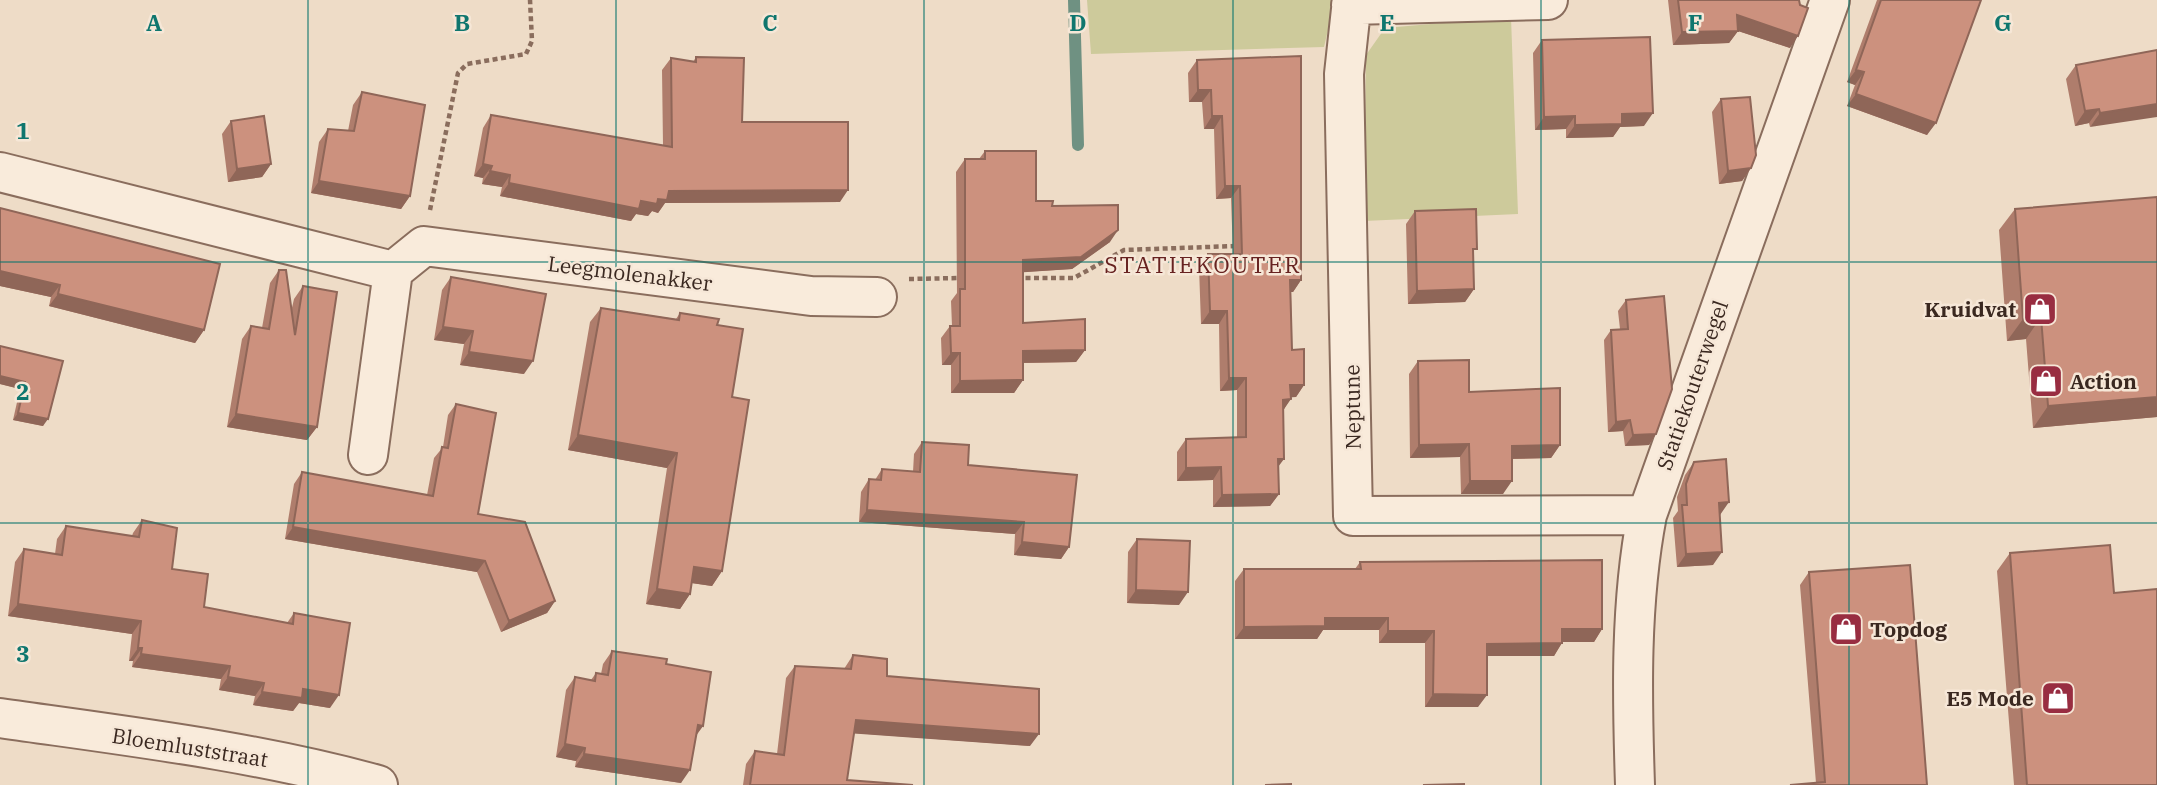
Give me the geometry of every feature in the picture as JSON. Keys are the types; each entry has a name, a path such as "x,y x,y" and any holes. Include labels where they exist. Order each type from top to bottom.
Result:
{"street":[{"name":"Neptune","path":"1548,0 1351,2 1344,74 1353,516 1647,515"},
{"name":"Statiekouterwegel","path":"1635,785 1633,719 1637,564 1647,515 1830,0"},
{"path":"0,172 393,271"},
{"path":"368,455 393,271 424,246"},
{"name":"Leegmolenakker","path":"424,246 811,296 877,298"},
{"name":"Bloemluststraat","path":"0,718 211,750 327,771 378,785"}],"path":[{"path":"424,246 458,73 467,64 526,54 532,41 530,0"},
{"path":"1009,278 1074,278 1124,250 1243,245"},
{"path":"877,298 904,279 970,278"}],"shaded area":[{"path":"1087,0 1335,0 1324,47 1091,54"},
{"path":"1511,17 1518,214 1364,221 1366,55 1385,28"}],"building":[{"path":"1678,0 1799,0 1800,5 1808,8 1798,36 1737,15 1738,31 1682,32"},
{"path":"1881,0 1981,0 1936,123 1856,94 1864,72 1856,70"},
{"path":"1650,37 1653,113 1622,114 1622,124 1575,125 1575,116 1544,117 1542,40"},
{"path":"2157,50 2157,104 2100,113 2099,109 2085,111 2076,65"},
{"path":"1301,56 1301,280 1290,280 1292,350 1304,349 1304,385 1290,385 1291,399 1283,400 1284,459 1278,459 1279,494 1222,495 1221,467 1186,468 1186,439 1246,437 1246,378 1229,378 1227,311 1210,311 1208,254 1242,254 1240,186 1225,186 1222,116 1212,116 1211,90 1198,90 1197,60"},
{"path":"696,57 744,58 742,122 848,122 848,190 669,191 667,200 658,199 657,204 641,201 639,209 509,183 510,175 490,171 492,166 483,164 491,115 672,147 671,58 696,62"},
{"path":"362,92 425,105 410,196 319,181 328,129 354,131"},
{"path":"1750,97 1756,155 1751,168 1728,171 1721,99"},
{"path":"264,116 271,164 237,169 231,121"},
{"path":"985,151 1036,151 1036,201 1053,201 1052,206 1118,205 1118,230 1081,257 1023,260 1023,323 1085,319 1085,350 1023,351 1023,380 960,381 960,353 951,353 950,326 960,326 960,289 965,289 965,159 985,159"},
{"path":"2157,197 2157,397 2048,406 2041,317 2023,319 2015,209"},
{"path":"0,208 220,264 204,330 58,294 60,285 0,271"},
{"path":"1476,209 1474,289 1417,291 1415,211"},
{"path":"279,270 286,270 295,335 303,286 337,292 317,427 236,414 251,326 269,329"},
{"path":"451,277 546,294 533,361 469,352 473,331 443,327"},
{"path":"1664,296 1672,389 1656,434 1633,435 1630,420 1616,422 1611,330 1628,329 1626,300"},
{"path":"601,308 679,320 680,313 719,319 717,325 743,329 732,397 749,400 722,571 694,567 690,594 657,589 677,453 578,435"},
{"path":"0,346 63,361 48,419 18,413 25,382 0,376"},
{"path":"1469,360 1469,392 1560,388 1560,445 1512,446 1512,481 1470,481 1469,444 1419,445 1418,361"},
{"path":"456,404 496,413 478,514 525,522 555,601 509,621 485,561 293,527 302,472 433,496 442,447 448,448"},
{"path":"922,442 969,445 968,465 1077,475 1069,547 1022,542 1024,522 867,510 869,479 881,480 882,469 920,472"},
{"path":"1726,459 1729,502 1719,503 1722,552 1686,554 1682,505 1687,505 1686,484 1694,462"},
{"path":"142,520 177,528 172,569 208,574 204,607 293,624 294,613 350,623 339,695 303,689 302,698 262,692 264,683 228,677 230,666 141,654 142,648 138,648 141,621 18,604 24,549 62,555 66,526 139,537"},
{"path":"1137,539 1190,541 1188,592 1136,590"},
{"name":"E5 Mode","path":"2110,545 2114,593 2157,589 2157,785 2027,785 2010,553"},
{"path":"1602,560 1602,629 1562,629 1562,643 1487,644 1487,695 1433,694 1434,631 1388,631 1388,618 1325,618 1325,626 1244,627 1244,569 1361,569 1360,562"},
{"path":"1910,565 1927,785 1790,785 1825,782 1809,572"},
{"path":"612,651 667,659 666,664 711,672 703,726 698,725 690,770 584,754 585,748 565,744 575,677 595,681 596,673 608,675"},
{"path":"853,655 887,659 887,676 1039,689 1039,734 856,720 847,780 913,785 750,785 755,751 784,755 795,666 851,669"}],"waterway":[{"path":"1074,0 1078,145"}],"place":[{"name":"Kruidvat","path":"2040,309"},
{"name":"Action","path":"2046,381"},
{"name":"Topdog","path":"1846,629"},
{"name":"E5 Mode","path":"2058,698"}],"district":[{"name":"STATIEKOUTER","path":"1203,264"}]}
